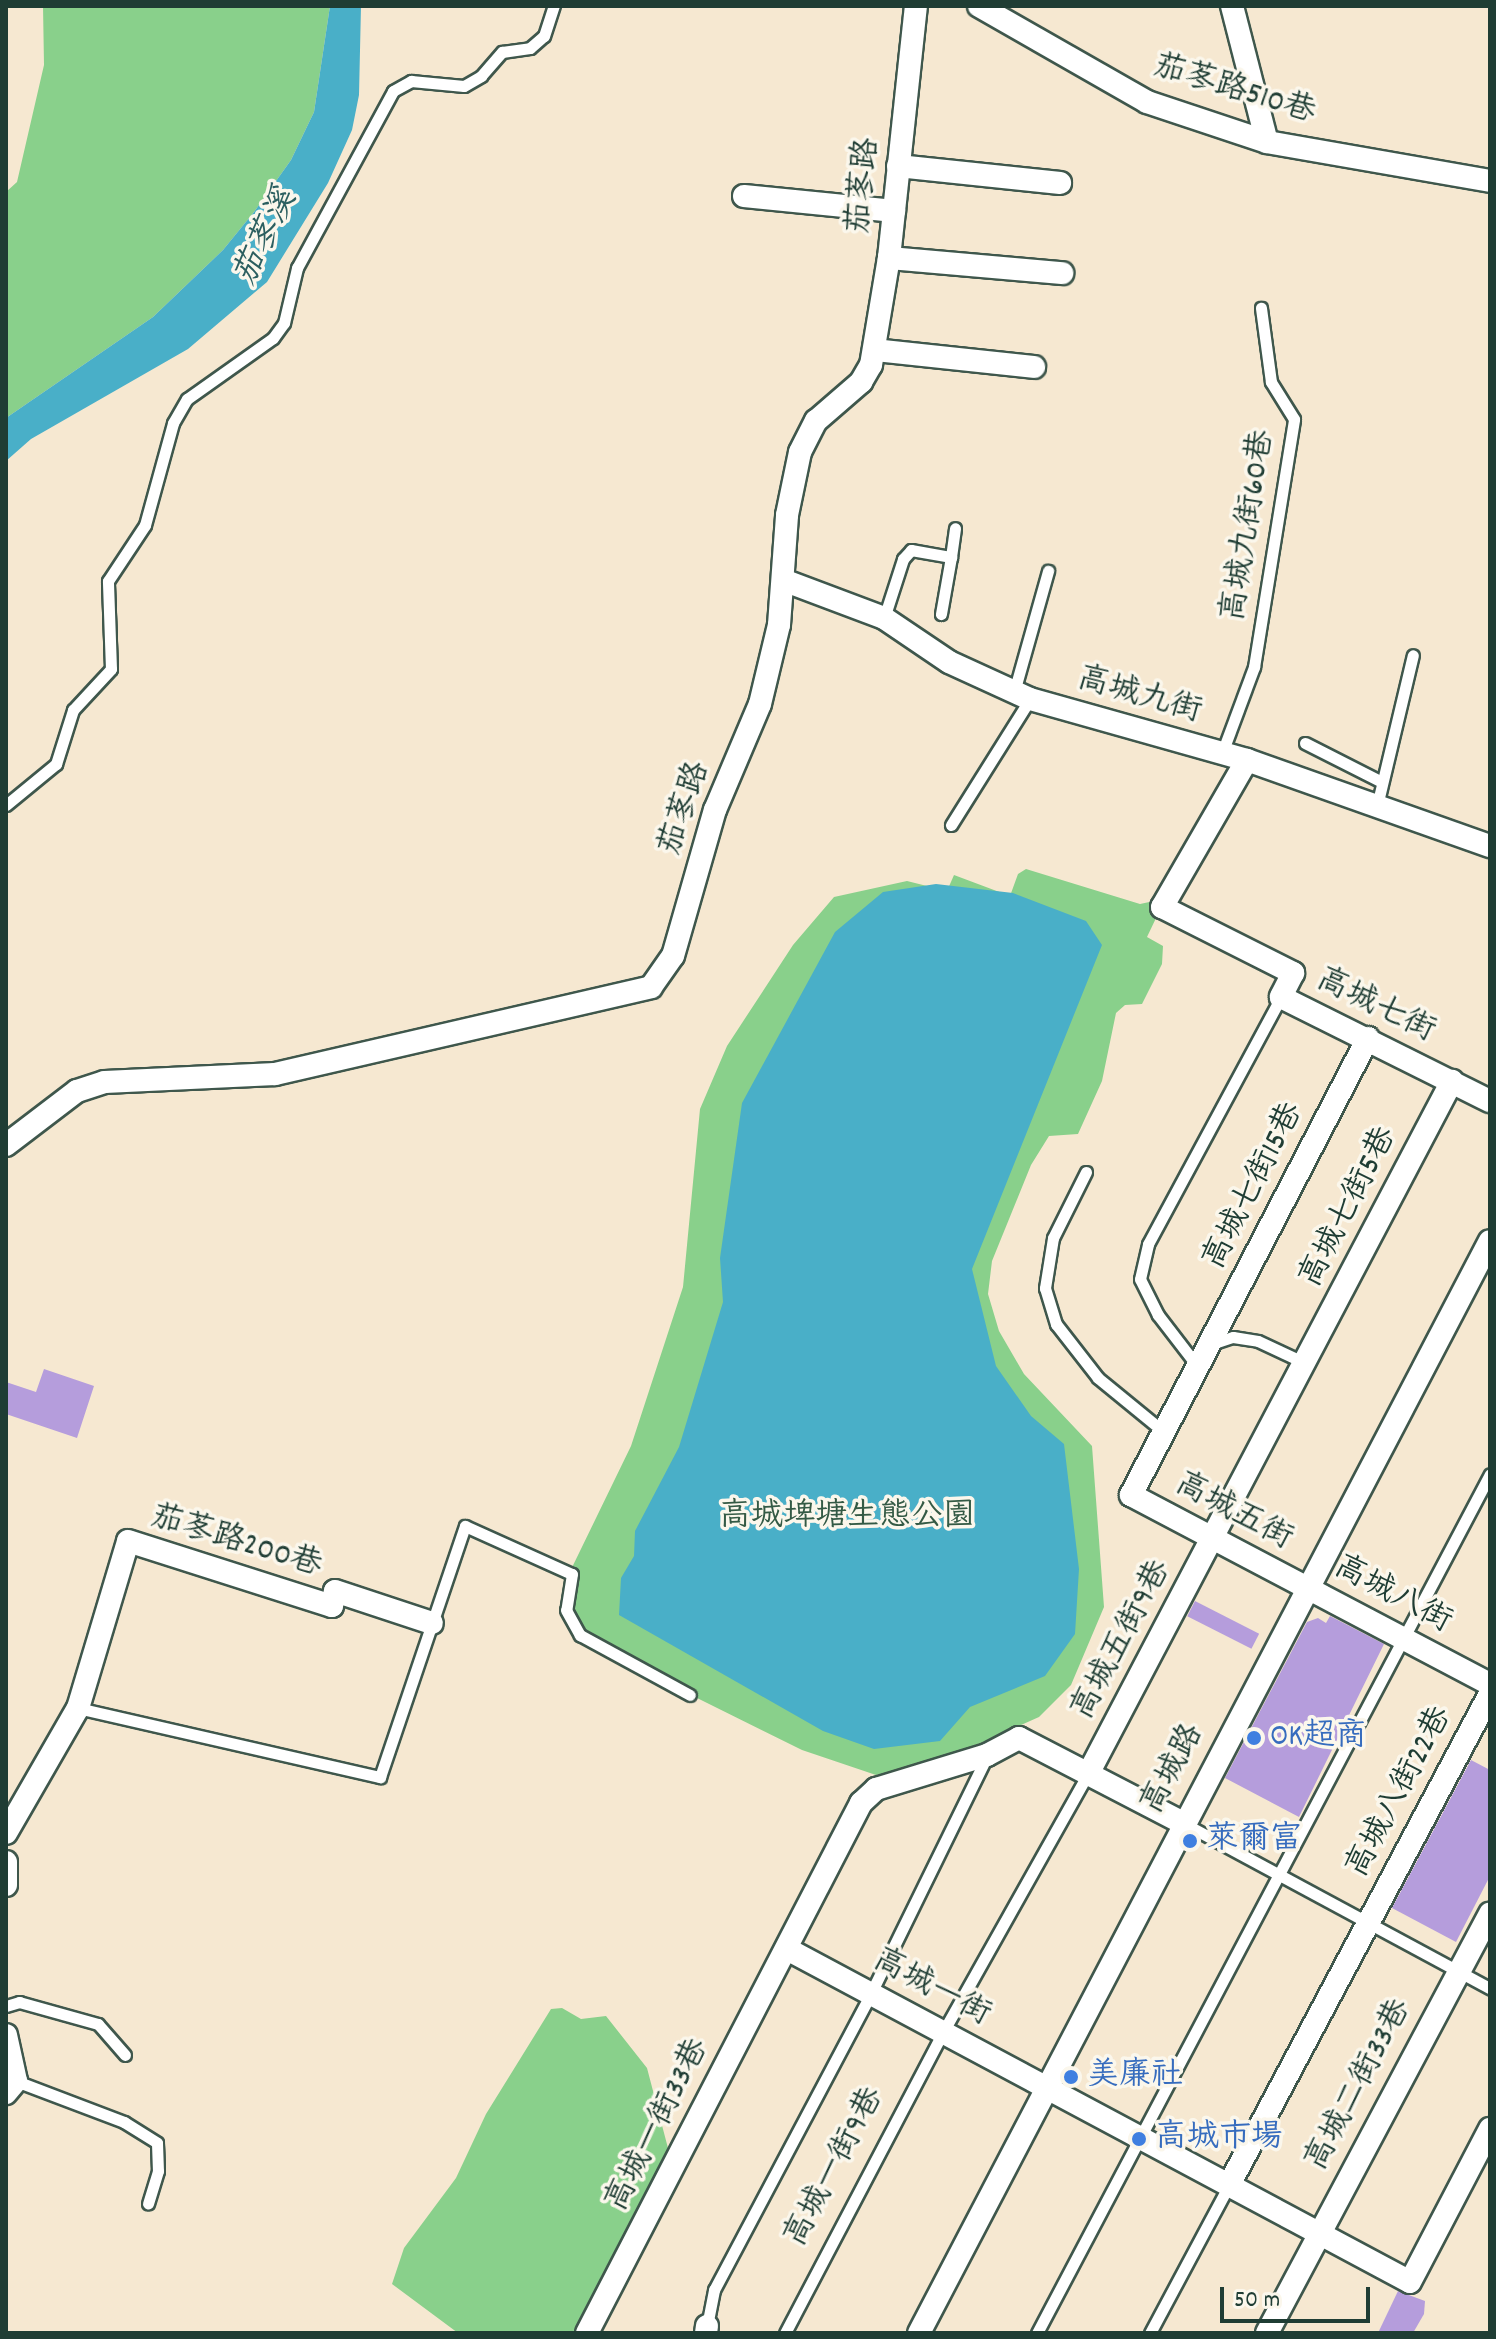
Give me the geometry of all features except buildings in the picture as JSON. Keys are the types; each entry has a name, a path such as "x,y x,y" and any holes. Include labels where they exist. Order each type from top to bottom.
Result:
{"street":[{"name":"茄苳路","path":"6,1145 77,1091 105,1082 275,1074 651,987 673,956 715,810 760,704 779,625 787,515 808,431 861,382 875,350 889,258 916,6"},
{"name":"茄苳路510巷","path":"979,6 1147,102 1267,142 1490,181"},
{"path":"1232,6 1267,142"},
{"path":"898,166 1060,183"},
{"path":"744,196 894,211"},
{"path":"889,258 1062,273"},
{"path":"875,350 1034,367"},
{"name":"高城九街","path":"783,580 884,618 949,662 1022,696 1247,760 1490,846"},
{"name":"高城七街","path":"1247,760 1162,907 1293,973 1281,997 1490,1101"},
{"name":"高城七街15巷","path":"1131,1495 1368,1038"},
{"name":"高城七街5巷","path":"1215,1539 1452,1081"},
{"name":"高城路","path":"916,2332 1306,1587 1484,1271 1490,1241"},
{"name":"高城五街","path":"1131,1495 1306,1587"},
{"name":"高城五街9巷","path":"1088,1774 1215,1539"},
{"name":"茄苳路200巷","path":"6,1833 78,1708 128,1541 332,1606 335,1591 432,1623"},
{"name":"高城八街","path":"1306,1587 1490,1684"},
{"name":"高城八街22巷","path":"1229,2185 1490,1694"},
{"name":"高城一街33巷","path":"587,2333 861,1803 886,1784 987,1755 1019,1738 1088,1774"},
{"path":"1088,1774 1183,1823"},
{"path":"6,1862 6,1885"},
{"name":"高城二街33巷","path":"1267,2333 1318,2232 1490,1914"},
{"name":"高城一街","path":"787,1949 1410,2282 1490,2129"},
{"path":"6,2035 11,2087"}],"lane":[{"path":"6,805 56,764 73,710 111,669 108,581 145,525 173,423 187,399 273,338 284,323 297,268 393,91 411,81 464,86 481,76 502,52 530,48 544,36 554,6"},
{"name":"高城九街60巷","path":"1222,753 1254,667 1294,419 1271,382 1261,308"},
{"path":"941,614 955,528"},
{"path":"884,618 906,553 919,549 951,557"},
{"path":"951,825 1022,696 1048,571"},
{"path":"1376,808 1413,655"},
{"path":"1305,743 1382,782"},
{"path":"1198,1367 1158,1315 1140,1279 1148,1244 1281,997"},
{"path":"1086,1172 1053,1238 1045,1288 1056,1324 1098,1378 1164,1432"},
{"path":"1210,1344 1233,1337 1258,1341 1305,1363"},
{"path":"1037,2333 1282,1876 1490,1474"},
{"path":"78,1708 380,1777 465,1526 572,1574 566,1610 580,1635 690,1695"},
{"path":"707,2330 714,2290 871,1993 987,1755"},
{"name":"高城一街9巷","path":"785,2333 943,2032 1088,1774"},
{"path":"1183,1823 1490,1988"},
{"path":"6,2006 19,2002 98,2024 125,2055"},
{"path":"11,2087 124,2122 157,2143 158,2171 148,2203"},
{"path":"1150,2333 1229,2185"}],"green space":[{"path":"43,6 330,6 314,112 291,160 254,212 223,250 153,317 6,418 6,192 17,182 44,65"},
{"name":"高城埤塘生態公園","path":"1026,869 1140,904 1154,901 1157,916 1147,937 1163,946 1162,964 1142,1004 1125,1005 1116,1013 1102,1081 1078,1134 1049,1136 1031,1165 992,1261 988,1294 999,1331 1024,1374 1092,1446 1104,1607 1071,1685 1039,1717 934,1764 876,1775 802,1750 693,1696 602,1643 574,1620 563,1586 631,1446 683,1287 700,1109 727,1046 793,945 834,897 907,881 947,891 954,875 1010,896 1018,874"},
{"path":"562,2008 581,2019 606,2016 647,2068 669,2152 578,2333 458,2333 392,2284 404,2248 456,2178 486,2114 551,2009"}],"water":[{"name":"茄苳溪","path":"330,6 361,6 359,95 352,130 328,183 267,282 188,349 31,439 6,461 6,418 153,317 223,250 254,212 291,160 314,112"},
{"name":"高城埤塘生態公園","path":"936,884 1013,893 1086,921 1102,945 972,1269 996,1366 1031,1416 1064,1444 1079,1569 1075,1634 1045,1676 970,1707 940,1741 874,1749 823,1731 619,1615 621,1578 634,1556 635,1531 679,1447 723,1302 720,1258 742,1103 835,932 883,892"}],"place":[{"name":"OK超商","path":"1254,1738"},
{"name":"萊爾富","path":"1190,1841"},
{"name":"美廉社","path":"1071,2077"},
{"name":"高城市場","path":"1139,2139"}]}
